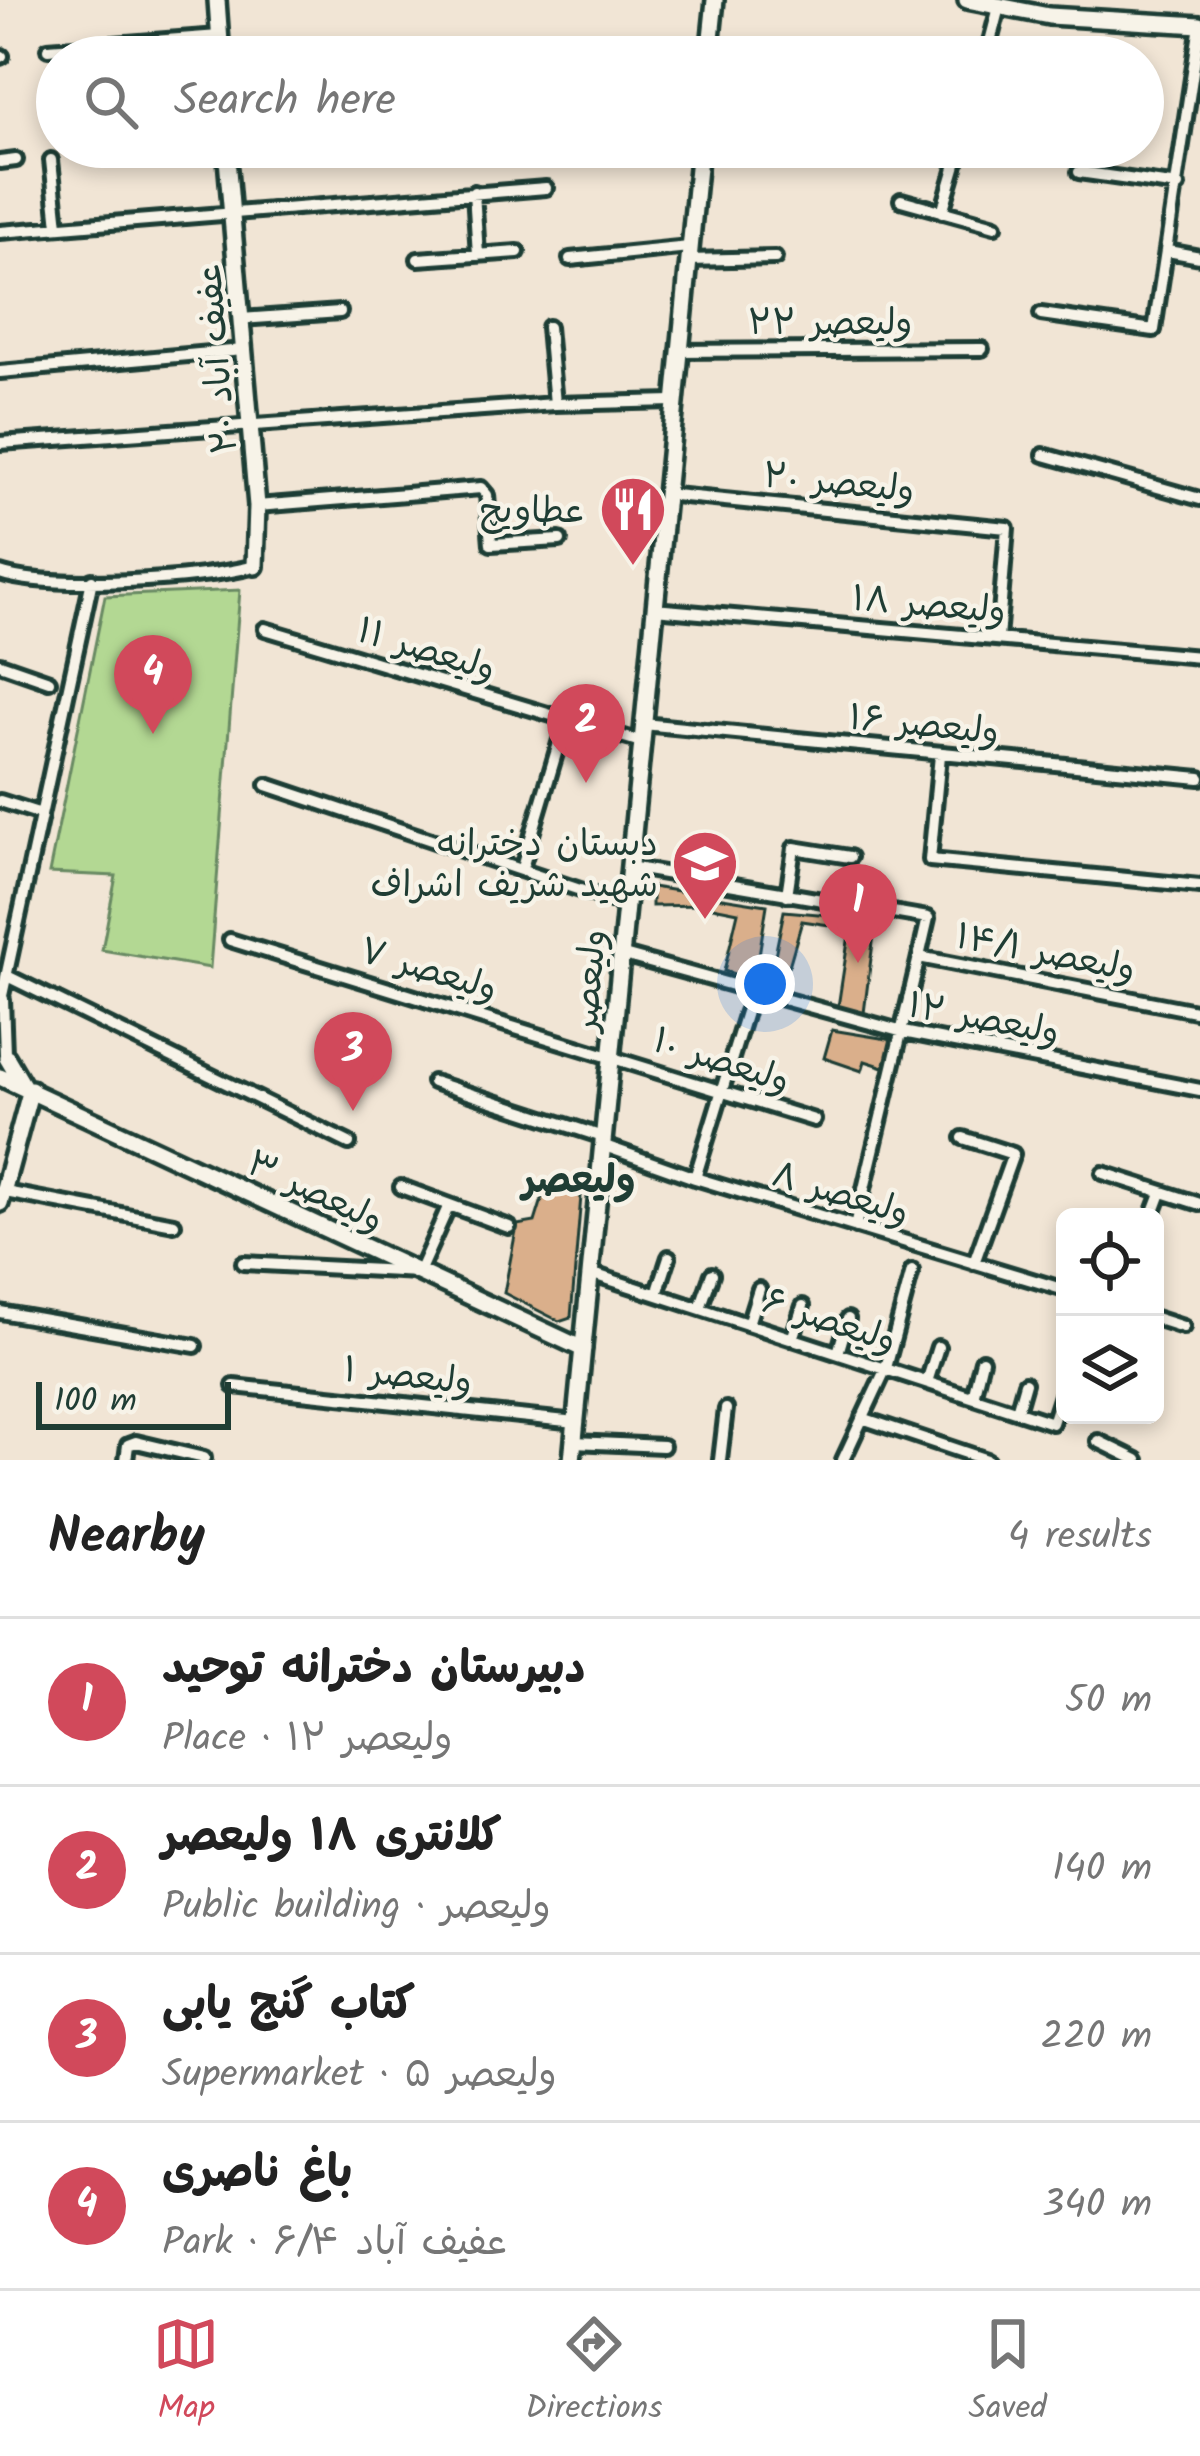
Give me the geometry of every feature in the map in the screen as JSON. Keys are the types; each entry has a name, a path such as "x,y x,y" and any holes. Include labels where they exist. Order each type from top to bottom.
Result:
{"main road":[{"path":"217,0 219,36"},
{"path":"711,36 715,0"},
{"path":"967,0 1048,16 1200,25"},
{"name":"عفیف آباد ۲۰","path":"228,168 257,506 255,566"},
{"name":"ولیعصر","path":"572,1460 698,168"},
{"path":"1,1195 27,1087 3,1062"},
{"name":"۳ ولیعصر","path":"27,1087 583,1349"}],"street":[{"path":"991,36 999,7"},
{"path":"1042,314 1154,330 1200,25"},
{"path":"1184,138 1200,141"},
{"path":"0,162 16,160"},
{"path":"52,168 58,226"},
{"path":"942,212 955,168"},
{"path":"1079,172 1178,186"},
{"path":"0,232 546,188"},
{"path":"474,192 478,255"},
{"path":"901,200 995,226"},
{"path":"1168,251 1200,257"},
{"path":"418,259 518,252"},
{"path":"570,259 688,254 775,258"},
{"path":"241,319 340,312"},
{"path":"548,327 555,404"},
{"name":"۲۲ ولیعصر","path":"678,351 982,349"},
{"path":"0,372 243,350"},
{"path":"0,443 555,404 673,401"},
{"path":"1044,455 1200,500"},
{"path":"257,506 481,488 487,495 490,544 560,540"},
{"name":"۲۰ ولیعصر","path":"664,494 1007,528 998,639"},
{"path":"0,573 41,581 92,580 255,566"},
{"path":"3,1062 1,1000 92,580"},
{"name":"۱۸ ولیعصر","path":"653,609 1200,657"},
{"name":"۱۱ ولیعصر","path":"265,628 565,722 642,733"},
{"path":"0,664 49,681"},
{"path":"522,868 565,722"},
{"name":"۱۶ ولیعصر","path":"642,733 1200,778"},
{"path":"940,755 930,860 1200,886"},
{"path":"266,785 625,905"},
{"path":"0,801 38,814"},
{"path":"629,867 787,895 794,848 850,857"},
{"name":"۱۴/۱ ولیعصر","path":"787,895 928,918 920,957 1200,1012"},
{"path":"0,933 14,938"},
{"name":"۷ ولیعصر","path":"230,940 611,1054"},
{"name":"۱۲ ولیعصر","path":"620,954 903,1032 1200,1090"},
{"path":"856,1227 920,957"},
{"path":"7,976 349,1143"},
{"path":"695,1178 746,1012"},
{"name":"۱۰ ولیعصر","path":"611,1054 814,1120"},
{"name":"۸ ولیعصر","path":"433,1082 695,1178 1056,1287"},
{"path":"963,1138 1013,1154 974,1263"},
{"path":"1102,1174 1200,1204"},
{"path":"400,1187 509,1227"},
{"path":"1155,1208 1161,1192"},
{"path":"1,1195 174,1224"},
{"path":"243,1263 419,1272 449,1205"},
{"path":"657,1294 669,1257"},
{"path":"843,1460 886,1369 912,1271"},
{"name":"۶ ولیعصر","path":"590,1273 1052,1423 1056,1411"},
{"path":"700,1308 712,1274"},
{"path":"748,1324 759,1289"},
{"path":"792,1340 803,1306"},
{"path":"0,1312 195,1346"},
{"path":"838,1353 848,1319"},
{"path":"1164,1321 1183,1327"},
{"path":"927,1382 938,1347"},
{"path":"974,1397 982,1360"},
{"path":"1017,1412 1025,1383"},
{"name":"۱ ولیعصر","path":"234,1386 576,1422"},
{"path":"720,1460 726,1409"},
{"path":"862,1418 987,1460"},
{"path":"1098,1441 1131,1459"},
{"path":"126,1460 128,1445 136,1442 205,1458"},
{"path":"574,1442 663,1446"}],"green space":[{"path":"240,590 210,968 102,950 116,876 49,873 105,596"}],"building":[{"path":"652,887 767,905 755,980 724,971 738,912 703,905 652,906"},
{"path":"784,911 876,919 864,1013 838,1007 850,928 802,921 789,966 774,960"},
{"path":"832,1030 893,1040 887,1068 865,1061 862,1071 824,1058"},
{"path":"545,1190 581,1196 571,1317 559,1321 504,1293 517,1225 535,1222"}],"place":[{"name":"عطاویچ","path":"633,568"},
{"name":"باغ ناصری","path":"153,734"},
{"name":"کلانتری ۱۸ ولیعصر","path":"586,783"},
{"name":"دبستان دخترانه شهید شریف اشراف","path":"705,922"},
{"name":"دبیرستان دخترانه توحید","path":"858,963"},
{"name":"کتاب گنج یابی","path":"353,1111"}],"district":[{"name":"ولیعصر","path":"579,1178"}]}
